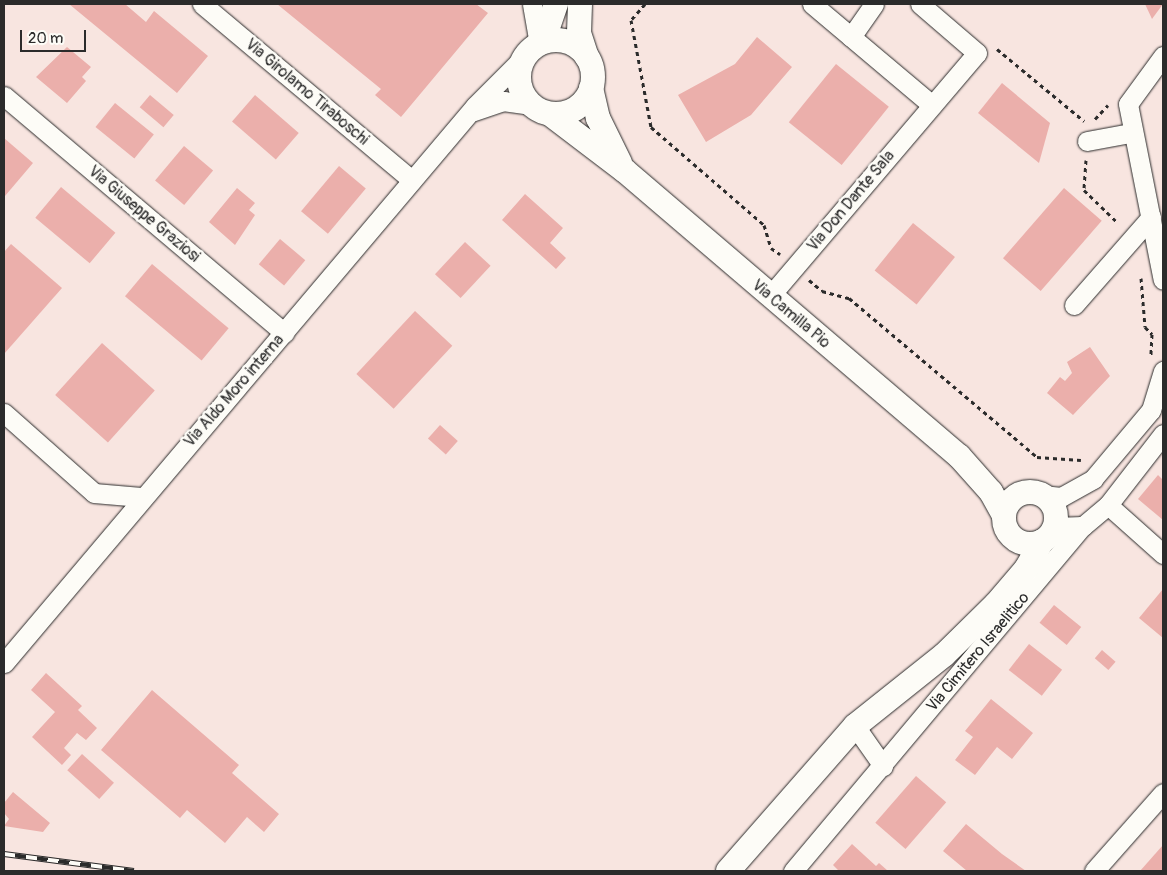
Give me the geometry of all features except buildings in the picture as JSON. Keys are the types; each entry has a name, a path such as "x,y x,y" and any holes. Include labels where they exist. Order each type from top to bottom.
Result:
{"street":[{"name":"Via Girolamo Tiraboschi","path":"202,4 412,180"},
{"path":"532,4 536,47 519,82 541,110 576,108 591,88 587,57 579,33 580,4"},
{"name":"Via Aldo Moro interna","path":"4,663 141,497 284,333 463,119 536,47 556,4"},
{"path":"812,4 932,105"},
{"path":"851,37 874,4"},
{"path":"920,4 977,53"},
{"path":"536,47 573,44 587,57"},
{"name":"Via Don Dante Sala","path":"770,296 977,53"},
{"path":"1163,56 1136,88 1128,104 1130,133 1151,218 1163,280"},
{"name":"Via Camilla Pio","path":"591,88 598,118 625,171"},
{"name":"Via Giuseppe Graziosi","path":"4,96 284,333"},
{"name":"Via Aldo Moro interna","path":"463,119 503,101 541,110"},
{"name":"Via Camilla Pio","path":"541,110 625,171 959,456 991,492 1004,515"},
{"path":"1087,142 1130,133"},
{"path":"1074,305 1151,218"},
{"path":"1083,526 1048,534 1028,544 1015,539 1004,515 1010,502 1032,494 1061,497 1093,478 1151,410 1157,366"},
{"path":"4,413 94,493 141,497"},
{"name":"Via Cimitero Israelitico","path":"793,871 1083,526 1108,505 1163,434"},
{"name":"Via Camilla Pio","path":"959,456 1032,494"},
{"path":"1032,494 1053,506 1048,534"},
{"path":"1108,505 1163,554"},
{"name":"Via Cimitero Israelitico","path":"728,871 855,726 944,655 996,604 1026,569 1048,534"},
{"name":"Via Cimitero Israelitico","path":"996,604 1015,539"},
{"path":"855,726 883,766"},
{"path":"1094,871 1163,793"}],"path":[{"path":"645,4 631,20 651,127 764,225 771,248 822,291 849,298 1038,457 1086,460"},
{"path":"977,53 998,49 1088,125 1122,90 1136,88"},
{"path":"1087,142 1084,190 1116,219 1143,270 1139,284 1146,327 1152,334 1157,366"}],"railway":[{"path":"4,854 134,871"}]}
